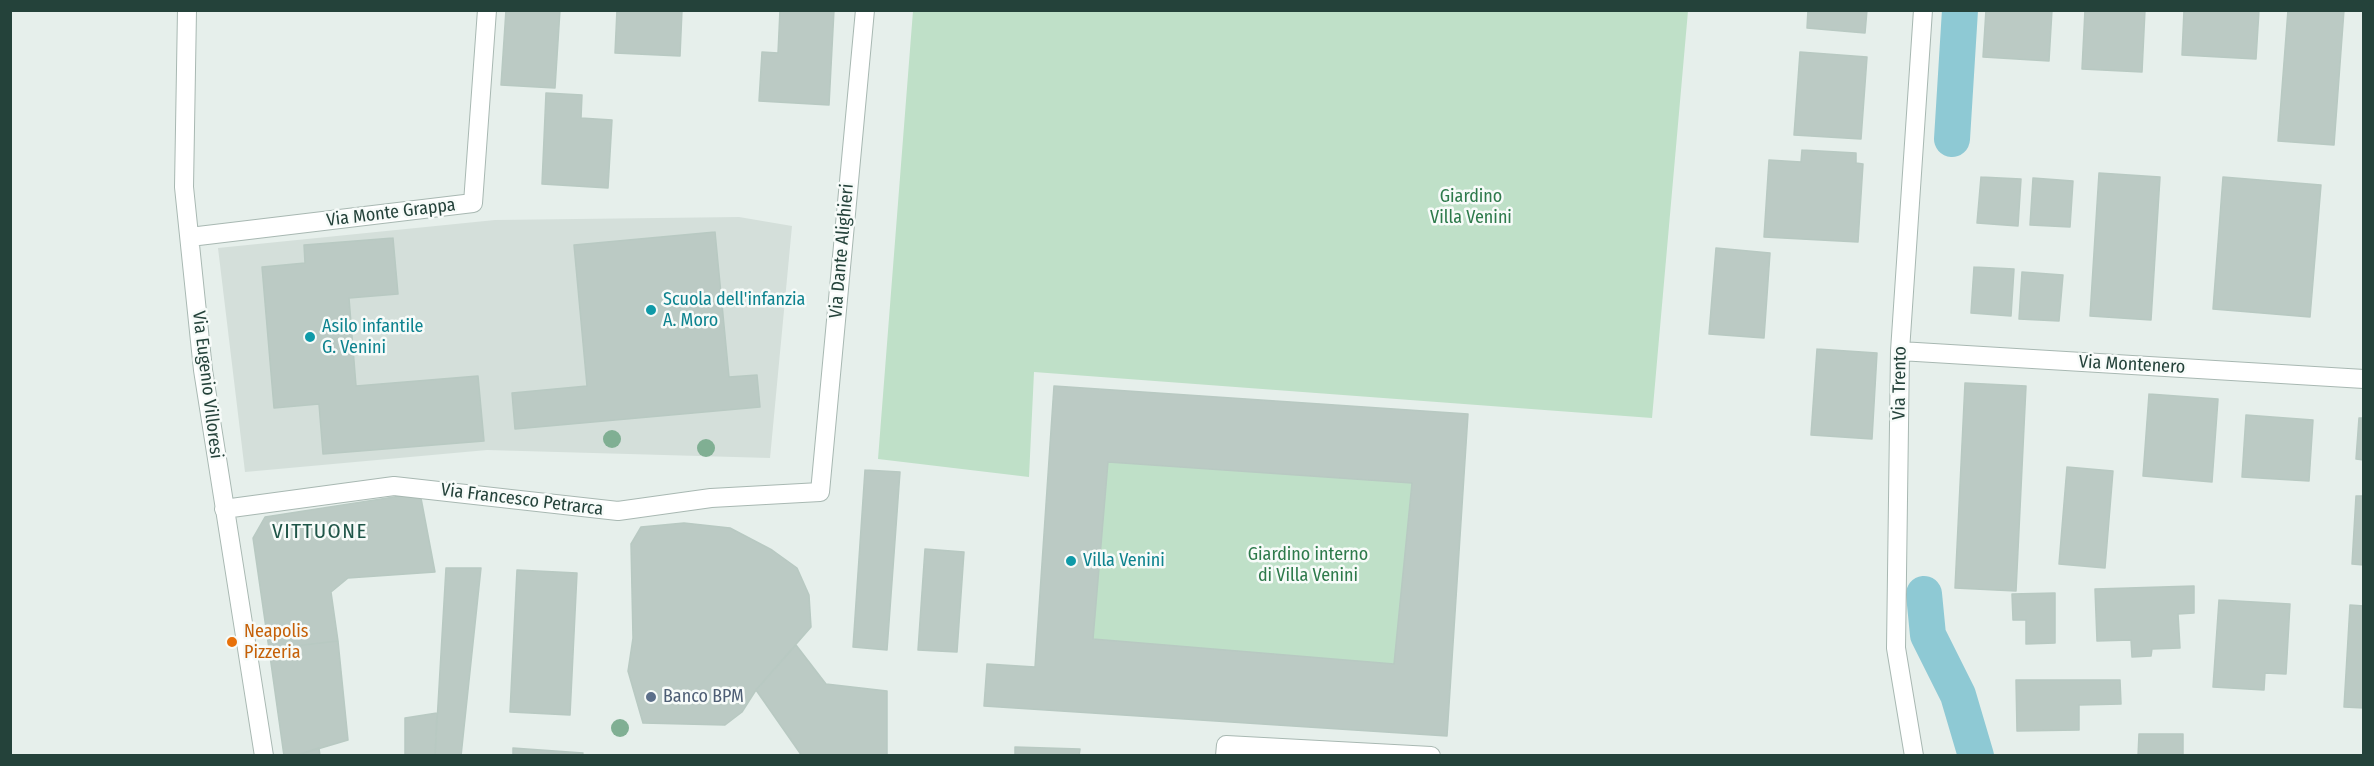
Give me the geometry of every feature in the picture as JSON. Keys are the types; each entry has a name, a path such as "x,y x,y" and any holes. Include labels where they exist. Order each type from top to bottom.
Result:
{"street":[{"name":"Via Eugenio Villoresi","path":"187,10 184,187 203,370 264,756"},
{"name":"Via Monte Grappa","path":"190,237 473,203 486,10"},
{"name":"Via Dante Alighieri","path":"820,492 865,10"},
{"name":"Via Trento","path":"1914,756 1896,648 1900,351 1923,10"},
{"name":"Via Montenero","path":"1900,351 2364,379"},
{"name":"Via Francesco Petrarca","path":"224,509 394,486 618,511 711,498 820,492"},
{"path":"1226,750 1431,756"}],"shaded area":[{"path":"739,217 792,226 770,458 487,450 245,472 218,248 495,220"}],"green space":[{"name":"Giardino Villa Venini","path":"913,11 1688,11 1652,418 1034,372 1029,477 878,459"},
{"name":"Giardino interno di Villa Venini","path":"1108,462 1412,483 1394,664 1093,639"}],"building":[{"path":"506,10 560,10 555,88 501,85"},
{"path":"617,10 682,10 680,56 615,53"},
{"path":"780,10 834,10 829,105 759,101 762,52 778,53"},
{"path":"1808,10 1867,10 1865,33 1807,28"},
{"path":"1986,10 2052,10 2049,61 1983,57"},
{"path":"2085,10 2145,10 2142,72 2082,69"},
{"path":"2184,10 2259,10 2256,59 2182,55"},
{"path":"2288,10 2344,10 2334,145 2278,141"},
{"path":"1800,52 1867,57 1861,139 1794,135"},
{"path":"546,93 582,95 581,118 612,120 608,188 542,184"},
{"path":"1802,150 1856,153 1856,163 1863,164 1858,242 1764,237 1769,160 1801,162"},
{"path":"2099,173 2160,177 2151,320 2090,316"},
{"path":"1981,177 2021,179 2018,226 1977,223"},
{"path":"2223,177 2321,185 2310,317 2213,309"},
{"path":"2033,178 2073,181 2070,227 2030,225"},
{"name":"Scuola dell'infanzia A. Moro","path":"715,232 729,377 757,375 760,407 515,429 512,393 587,386 574,245"},
{"name":"Asilo infantile G. Venini","path":"393,238 398,294 349,298 356,386 478,376 484,441 323,454 319,404 274,408 262,267 305,263 304,245"},
{"path":"1716,248 1770,253 1764,338 1709,334"},
{"path":"1974,267 2014,269 2011,316 1971,313"},
{"path":"2022,272 2063,275 2059,321 2019,319"},
{"path":"1817,349 1877,353 1872,439 1811,435"},
{"path":"1965,383 2026,386 2016,591 1955,588"},
{"name":"Villa Venini","path":"1054,386 1468,414 1447,736 984,706 987,664 1035,667","holes":["1108,462 1412,483 1394,664 1093,639"]},
{"path":"2149,394 2218,399 2212,482 2143,476"},
{"path":"2246,415 2313,420 2309,481 2242,477"},
{"path":"2359,418 2364,418 2364,460 2356,459"},
{"path":"2067,467 2113,471 2105,568 2059,564"},
{"path":"865,470 900,472 887,650 853,647"},
{"path":"420,493 435,572 348,578 331,592 338,641 269,649 253,538 265,517"},
{"path":"2356,496 2364,496 2364,565 2352,564"},
{"path":"684,523 730,528 772,550 797,568 809,595 811,627 756,690 742,712 725,725 643,723 628,671 633,638 631,544 641,527"},
{"path":"925,549 964,552 957,652 918,650"},
{"path":"446,568 481,568 461,756 435,756"},
{"path":"517,570 577,573 570,715 510,712"},
{"path":"2194,586 2194,613 2178,614 2180,648 2152,649 2151,656 2132,657 2131,640 2097,641 2095,589"},
{"path":"2055,593 2055,643 2026,644 2026,620 2013,620 2012,594"},
{"path":"2219,600 2290,604 2286,674 2265,673 2264,690 2213,687"},
{"path":"2350,605 2364,606 2364,708 2344,707"},
{"path":"338,641 348,740 294,756 284,756 269,649"},
{"path":"796,645 826,684 887,691 887,756 802,756 756,690"},
{"path":"2016,680 2120,680 2121,704 2079,705 2079,730 2017,731"},
{"path":"437,713 435,756 405,756 405,718"},
{"path":"2139,734 2183,734 2183,756 2138,756"},
{"path":"1015,747 1080,749 1079,756 1015,756"},
{"path":"319,748 320,756 294,756"},
{"path":"513,748 583,753 582,756 513,756"}],"waterway":[{"path":"1952,139 1960,10"},
{"path":"1924,594 1928,635 1958,695 1976,756"}],"place":[{"name":"Scuola dell'infanzia A. Moro","path":"651,310"},
{"name":"Asilo infantile G. Venini","path":"310,337"},
{"name":"Villa Venini","path":"1071,561"},
{"name":"Neapolis Pizzeria","path":"232,642"},
{"name":"Banco BPM","path":"651,697"}],"district":[{"name":"VITTUONE","path":"320,532"}]}
